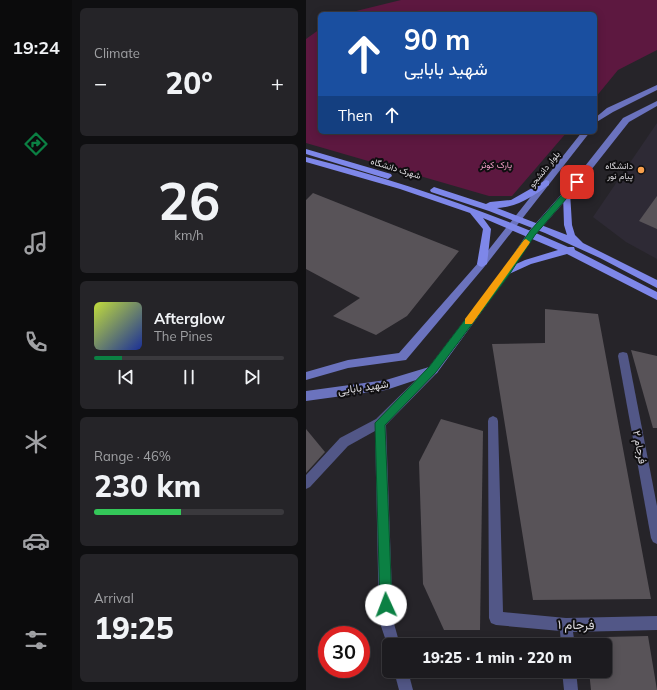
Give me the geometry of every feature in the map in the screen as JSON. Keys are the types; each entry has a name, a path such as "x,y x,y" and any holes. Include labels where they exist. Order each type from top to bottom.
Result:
{"main road":[{"path":"433,370 536,230 567,194 618,115 657,87"},
{"path":"597,120 657,103"},
{"name":"بلوار دانشجو","path":"514,222 584,134"},
{"name":"شهرک دانشگاه","path":"306,151 480,204"},
{"path":"306,159 415,190 582,246 657,284"},
{"path":"480,204 504,206 516,202 546,183"},
{"path":"567,194 568,225 571,236 582,246"},
{"path":"480,204 514,222"},
{"path":"471,209 480,218 487,229 482,264"},
{"path":"306,376 348,364 402,357 482,264 514,222"},
{"path":"536,230 568,250 603,266 657,296"},
{"path":"506,272 528,262 582,246"},
{"name":"شهید بابایی","path":"306,396 386,384 433,370"}],"street":[{"name":"فرجام ۲","path":"623,356 657,538"},
{"path":"306,483 344,442 380,423 433,370"},
{"name":"فرجام ۱","path":"494,421 496,618 566,625 657,623"},
{"path":"380,423 386,620 391,638"},
{"path":"566,625 567,638"},
{"path":"403,678 406,690"},
{"path":"569,678 570,690"}],"shaded area":[{"name":"دانشگاه پیام نور","path":"657,123 657,259 626,242 593,217"}],"green space":[{"path":"401,0 657,0 657,50 618,70 597,96 597,12 352,12"},
{"name":"پارک کوثر","path":"318,30 318,134 565,134 512,196 489,196 306,143 306,39"}],"building":[{"path":"313,193 459,251 407,316 376,335 333,316 360,298 306,269 306,200"},
{"path":"657,196 657,229 639,221"},
{"path":"545,309 598,314 651,599 533,600 492,344 545,343"},
{"path":"631,350 657,356 657,428 653,428"},
{"path":"441,419 483,431 480,630 444,630 423,584 419,462"},
{"path":"306,429 325,452 306,473"},
{"path":"648,636 657,690 591,690 590,678 612,678 612,638 605,637"}],"slow traffic":[{"path":"468,322 506,272 526,242"}],"place":[{"name":"دانشگاه پیام نور","path":"641,170"}],"route":[{"path":"386,605 380,423 433,370 506,272 532,233 539,227 577,182"}]}
